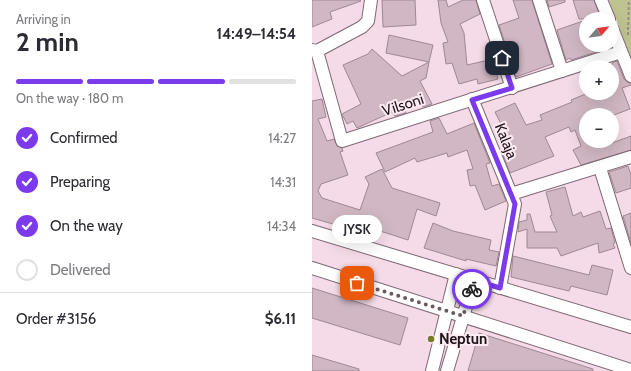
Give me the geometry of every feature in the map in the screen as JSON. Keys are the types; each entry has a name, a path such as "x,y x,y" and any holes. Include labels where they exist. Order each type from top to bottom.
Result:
{"street":[{"path":"315,50 365,24 368,21 370,13 371,0"},
{"path":"483,0 512,88"},
{"path":"539,0 562,71"},
{"path":"601,0 605,12"},
{"path":"619,47 631,76"},
{"name":"Vilsoni","path":"315,50 342,141 621,52"},
{"name":"Kalaja","path":"472,100 515,204 500,288"},
{"path":"510,194 600,168 631,157"},
{"path":"600,168 631,268"},
{"path":"312,231 631,327"},
{"path":"312,268 463,316 606,366 631,370"},
{"path":"432,371 456,274"},
{"path":"447,371 474,280"}],"green space":[{"path":"609,0 631,0 631,58 619,26 619,12 614,12"}],"building":[{"path":"312,0 361,1 330,12 332,19 312,27"},
{"path":"382,0 415,0 416,25 383,27"},
{"path":"438,0 446,0 448,7 463,0 476,0 480,14 460,24 464,33 467,65 493,59 498,79 478,84 477,79 459,84 452,63 446,64 443,43 448,42 441,23"},
{"path":"513,0 532,0 552,64 516,77 499,25 519,18"},
{"path":"547,0 565,0 565,2 549,7"},
{"path":"573,0 594,0 598,12 579,12 579,19"},
{"path":"579,22 579,52 596,52 571,60 570,58 566,60 557,30"},
{"path":"389,35 433,45 429,62 386,53"},
{"path":"372,49 402,76 429,62 426,78 420,81 432,104 423,107 418,97 402,104 406,113 395,116 392,112 357,128 353,121 347,124 342,114 361,104 343,65 368,54"},
{"path":"619,66 624,79 631,85 622,88 630,109 619,113 619,108 579,108 579,141 575,130 571,132 569,127 545,137 554,156 510,173 503,155 508,153 502,135 506,134 495,112 515,103 526,125 542,120 540,115 572,102 571,100 579,97 579,100 619,100"},
{"path":"322,99 326,117 318,119 327,141 334,139 337,146 342,148 343,151 340,152 348,175 321,184 318,191 322,198 360,210 369,184 365,177 382,169 392,188 440,203 436,216 417,209 408,240 349,221 347,228 312,218 312,101"},
{"path":"439,118 447,134 474,123 490,163 486,164 492,186 499,184 506,201 485,210 475,185 470,186 467,170 473,169 467,150 448,157 447,153 417,162 415,158 385,172 376,153 433,132 430,121"},
{"path":"631,136 631,150 581,165 573,150 579,147 619,148 619,140"},
{"path":"628,166 631,175 631,188 616,193 609,172"},
{"path":"565,187 573,216 581,212 583,217 600,211 606,229 611,228 615,248 599,253 598,243 561,256 557,248 527,248 527,229 518,232 519,222 527,220 527,214 530,214 535,232 557,232 550,216 552,215 546,192"},
{"path":"631,213 631,243 623,216"},
{"path":"433,223 453,231 491,240 489,250 499,252 496,266 466,259 466,261 424,248"},
{"path":"513,256 589,275 592,265 613,270 607,295 571,286 569,291 511,277"},
{"path":"312,288 408,318 400,345 312,318"},
{"path":"479,333 593,369 593,371 468,371"},
{"path":"312,355 359,369 359,371 312,371"}],"way so far":[{"path":"357,283 463,316 472,289"}],"place":[{"name":"JYSK","path":"357,283"},
{"name":"Neptun","path":"431,339"}],"route":[{"path":"472,289 474,280 500,288 515,204 472,100 512,88 502,58"}]}
